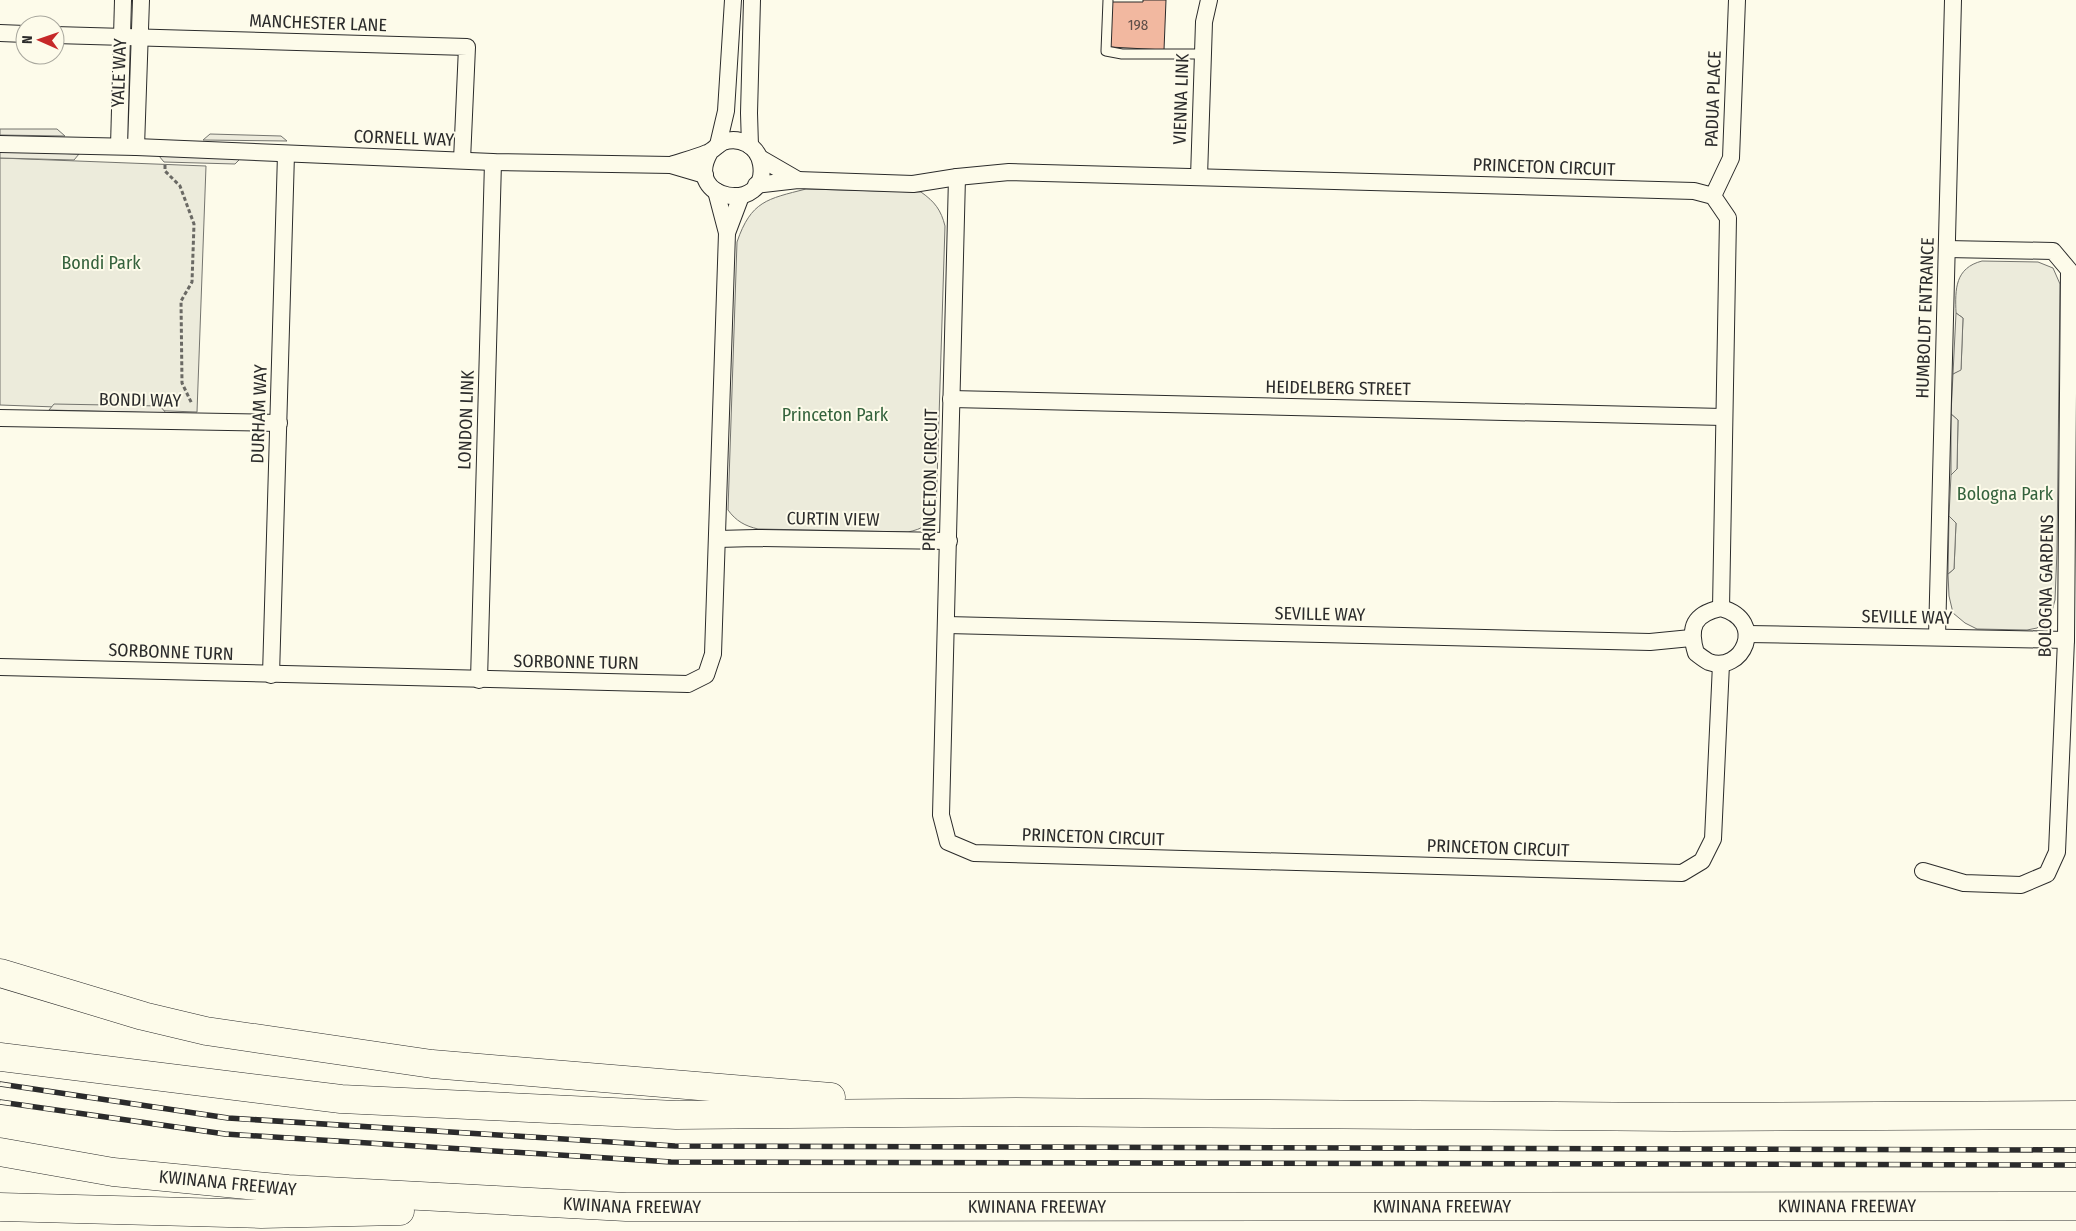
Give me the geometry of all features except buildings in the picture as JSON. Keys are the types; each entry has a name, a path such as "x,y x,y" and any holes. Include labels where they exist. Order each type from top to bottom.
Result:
{"highway":[{"path":"0,973 143,1016 206,1031 432,1064 1016,1112"},
{"path":"0,1057 341,1099 676,1115 1016,1112 1676,1117 2076,1114"},
{"name":"KWINANA FREEWAY","path":"0,1152 113,1172 288,1189 626,1206 2076,1206"},
{"path":"0,1207 260,1214 626,1206"}],"street":[{"name":"YALE WAY","path":"119,146 123,0"},
{"name":"YALE WAY","path":"136,147 141,0"},
{"path":"733,0 726,111 714,148 706,163 706,175 709,184 725,196 741,196 750,192 756,185 762,172 755,152 749,113 752,0"},
{"name":"VIENNA LINK","path":"1196,0 1204,22"},
{"name":"VIENNA LINK","path":"1198,177 1204,22 1209,0"},
{"name":"PADUA PLACE","path":"1713,196 1731,158 1737,0"},
{"name":"HUMBOLDT ENTRANCE","path":"1937,637 1953,0"},
{"path":"0,33 15,34"},
{"name":"MANCHESTER LANE","path":"65,35 467,47 462,160"},
{"path":"714,148 734,140 755,152"},
{"name":"CORNELL WAY","path":"0,144 119,146 494,162 671,165 706,175"},
{"name":"CORNELL WAY","path":"671,165 714,148"},
{"name":"PRINCETON CIRCUIT","path":"755,152 798,180"},
{"name":"DURHAM WAY","path":"271,675 286,154"},
{"name":"LONDON LINK","path":"479,680 494,162"},
{"name":"PRINCETON CIRCUIT","path":"756,185 798,180 913,184 1009,172 1694,191 1713,196"},
{"name":"PRINCETON CIRCUIT","path":"957,177 941,814 948,842 974,853 1682,872 1702,861 1714,839 1722,664"},
{"name":"SORBONNE TURN","path":"0,668 688,684 706,675 713,654 727,233 716,191"},
{"name":"SORBONNE TURN","path":"727,233 741,196"},
{"path":"1713,196 1728,218 1721,608"},
{"name":"BOLOGNA GARDENS","path":"1923,871 1964,883 2021,885 2047,874 2057,852 2066,640 2069,270 2054,251 1947,249"},
{"name":"HEIDELBERG STREET","path":"951,399 1723,417"},
{"name":"BONDI WAY","path":"0,418 279,423"},
{"name":"CURTIN VIEW","path":"717,539 756,538 949,542"},
{"path":"1721,608 1733,611 1744,622 1747,634 1745,647 1736,658 1722,664 1710,662 1696,653 1691,638 1694,624 1706,611 1721,608"},
{"name":"SEVILLE WAY","path":"947,625 1650,642 1691,638"},
{"name":"SEVILLE WAY","path":"1747,634 2066,640"}],"lane":[{"path":"1108,0 1106,51 1122,54 1203,54"}],"path":[{"path":"165,165 165,171 180,186 194,224 192,282 181,301 182,383 192,404"}],"green space":[{"name":"Bondi Park","path":"0,158 206,166 197,412 0,405"},
{"name":"Princeton Park","path":"806,189 921,192 937,207 945,226 936,513 925,526 908,532 758,529 741,522 728,510 737,242 748,218 762,204 771,199"},
{"name":"Bologna Park","path":"1982,261 2038,262 2053,268 2060,284 2055,600 2050,618 2037,628 2027,630 1977,629 1965,623 1953,613 1949,596 1948,574 1954,569 1956,523 1949,516 1951,475 1957,469 1958,420 1951,414 1953,374 1961,369 1963,318 1956,313 1956,296 1958,281 1962,274 1973,264"}],"shaded area":[{"path":"0,129 57,129 65,136 0,135"},
{"path":"210,134 281,136 287,141 203,140"},
{"path":"0,151 79,154 74,160 0,158"},
{"path":"159,156 241,158 235,164 164,162"},
{"path":"1956,313 1963,318 1961,370 1953,374"},
{"path":"54,404 160,406 166,413 49,410"},
{"path":"1951,414 1958,420 1957,469 1951,475"},
{"path":"1949,516 1956,523 1954,569 1948,574"}],"railway":[{"path":"0,1084 228,1118 675,1146 2076,1150"},
{"path":"0,1102 225,1134 671,1162 2076,1165"}]}
